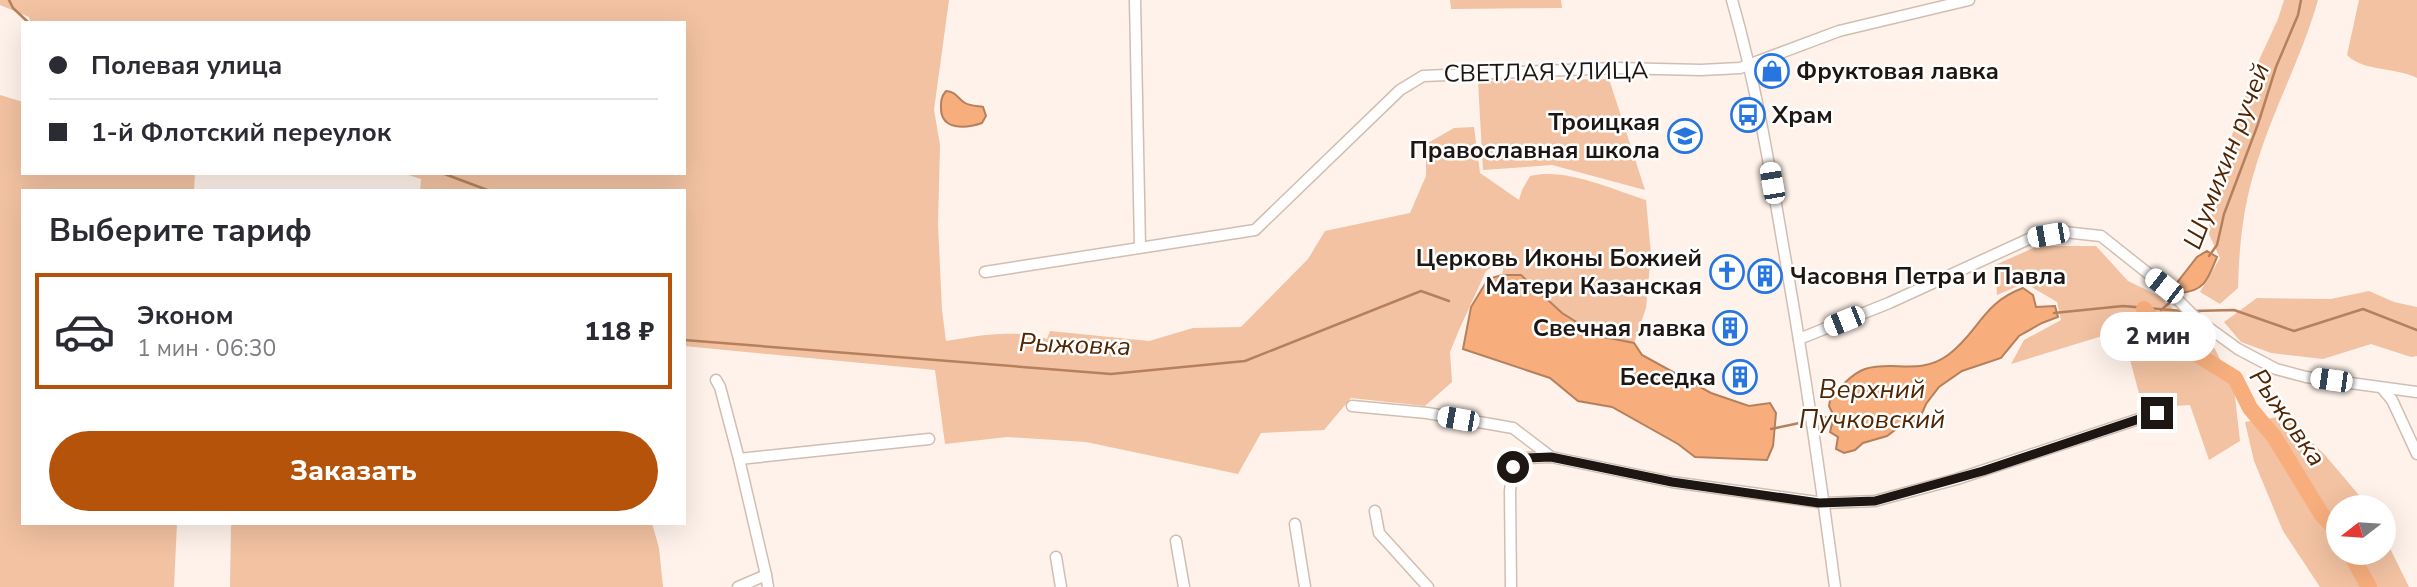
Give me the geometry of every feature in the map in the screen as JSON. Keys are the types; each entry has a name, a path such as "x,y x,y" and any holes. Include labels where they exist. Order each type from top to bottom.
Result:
{"street":[{"path":"1135,0 1140,247"},
{"path":"1732,0 1749,65 1799,339 1835,587"},
{"name":"СВЕТЛАЯ УЛИЦА","path":"985,272 1255,230 1400,90 1423,76 1615,68 1701,71 1749,65 1839,32 1969,0"},
{"path":"1799,339 1889,303 2031,237 2064,232 2101,236 2164,286 2198,320 2238,349 2276,369 2306,377 2417,391"},
{"path":"716,380 740,459 767,581 738,587"},
{"path":"2382,388 2392,400 2417,454"},
{"path":"1352,406 1427,413 1513,428 1551,457"},
{"path":"1511,587 1510,491 1513,467 1526,458 1551,457 1672,482 1824,503 1875,501 2034,454 2157,413"},
{"path":"740,459 929,439"},
{"path":"1375,511 1379,533 1428,587"},
{"path":"1294,524 1305,587"},
{"path":"1176,541 1184,587"},
{"path":"1056,557 1061,587"}],"shaded area":[{"path":"0,0 949,0 934,110 940,145 938,224 946,341 1009,334 1047,339 1050,331 1149,341 1193,328 1241,327 1308,259 1325,231 1410,213 1426,176 1426,144 1454,128 1474,127 1480,173 1519,200 1530,176 1558,174 1646,200 1651,254 1646,308 1634,343 1599,336 1562,313 1521,275 1502,275 1505,259 1486,271 1459,330 1450,352 1452,382 1425,406 1351,398 1324,430 1261,433 1238,474 1086,442 1007,437 945,444 935,370 686,346 686,189 420,189 421,179 408,175 686,175 686,21 30,21 29,17 0,5"},
{"path":"1450,0 1561,0 1562,8 1451,9"},
{"path":"2284,0 2318,0 2252,181 2242,227 2238,288 2220,304 2200,292 2220,258 2208,232 2214,201 2232,135 2254,71"},
{"path":"2359,0 2417,0 2417,78 2371,67 2347,55"},
{"path":"1609,79 1645,190 1552,165 1483,170 1478,81"},
{"path":"0,95 21,101 21,175 195,175 194,189 21,189 21,525 177,525 174,587 0,587"},
{"path":"2038,246 2096,246 2128,281 2159,296 2215,349 2234,388 2240,441 2209,460 2190,405 2143,408 2122,330 2011,364 2024,340 2061,320 2057,302 2025,283 1997,295 1995,265"},
{"path":"2369,291 2394,302 2417,307 2417,356 2411,357 2371,344 2323,359 2271,353 2241,342 2224,322 2257,298 2331,299"},
{"path":"2285,416 2325,455 2359,495 2326,495 2326,565 2396,565 2396,560 2409,587 2320,587 2283,531 2254,461 2245,422"},
{"path":"231,525 653,525 659,548 663,587 230,587"}],"water":[{"path":"946,91 955,94 967,104 983,107 986,116 982,123 962,127 949,124 942,115 942,97"},
{"path":"2207,251 2217,257 2205,282 2189,292 2180,293 2176,284 2197,257"},
{"path":"1502,275 1521,275 1562,313 1599,336 1634,343 1642,355 1711,393 1749,406 1770,403 1776,413 1773,446 1767,460 1695,457 1678,444 1612,407 1578,401 1550,378 1463,349 1471,307 1488,279"},
{"name":"Верхний Пучковский","path":"2023,288 2033,295 2036,307 2055,306 2058,317 2019,336 2001,358 1962,371 1939,387 1926,404 1919,420 1899,427 1887,436 1863,443 1855,450 1844,453 1836,449 1838,437 1830,432 1834,416 1829,406 1831,394 1865,369 1927,365 1948,355 1989,310 2009,294"}],"waterway":[{"name":"Рыжовка","path":"9,0 13,8 27,21"},
{"name":"Шумихин ручей","path":"2209,256 2217,245 2224,214 2276,67 2298,15 2301,0"},
{"name":"Рыжовка","path":"447,175 485,189"},
{"name":"Рыжовка","path":"686,340 1111,374 1245,361 1421,291 1449,301"},
{"name":"Шумихин ручей","path":"2161,310 2174,299"},
{"path":"2054,313 2123,306 2183,311"},
{"name":"Рыжовка","path":"2144,309 2175,341"},
{"path":"2193,311 2234,310 2294,331 2363,309 2417,330"},
{"name":"Рыжовка","path":"2183,346 2235,378 2250,408 2275,438 2326,519"},
{"path":"1816,420 1836,415"},
{"path":"1771,429 1809,421"},
{"name":"Рыжовка","path":"2357,565 2369,587"}],"place":[{"name":"Фруктовая лавка","path":"1772,71"},
{"name":"Храм","path":"1748,115"},
{"name":"Троицкая Православная школа","path":"1685,136"},
{"name":"Церковь Иконы Божией Матери Казанская","path":"1727,272"},
{"name":"Часовня Петра и Павла","path":"1765,276"},
{"name":"Свечная лавка","path":"1730,328"},
{"name":"Беседка","path":"1740,377"}],"route":[{"path":"1513,467 1526,458 1551,457 1672,482 1819,503 1875,501 1983,471 2157,413"}]}
